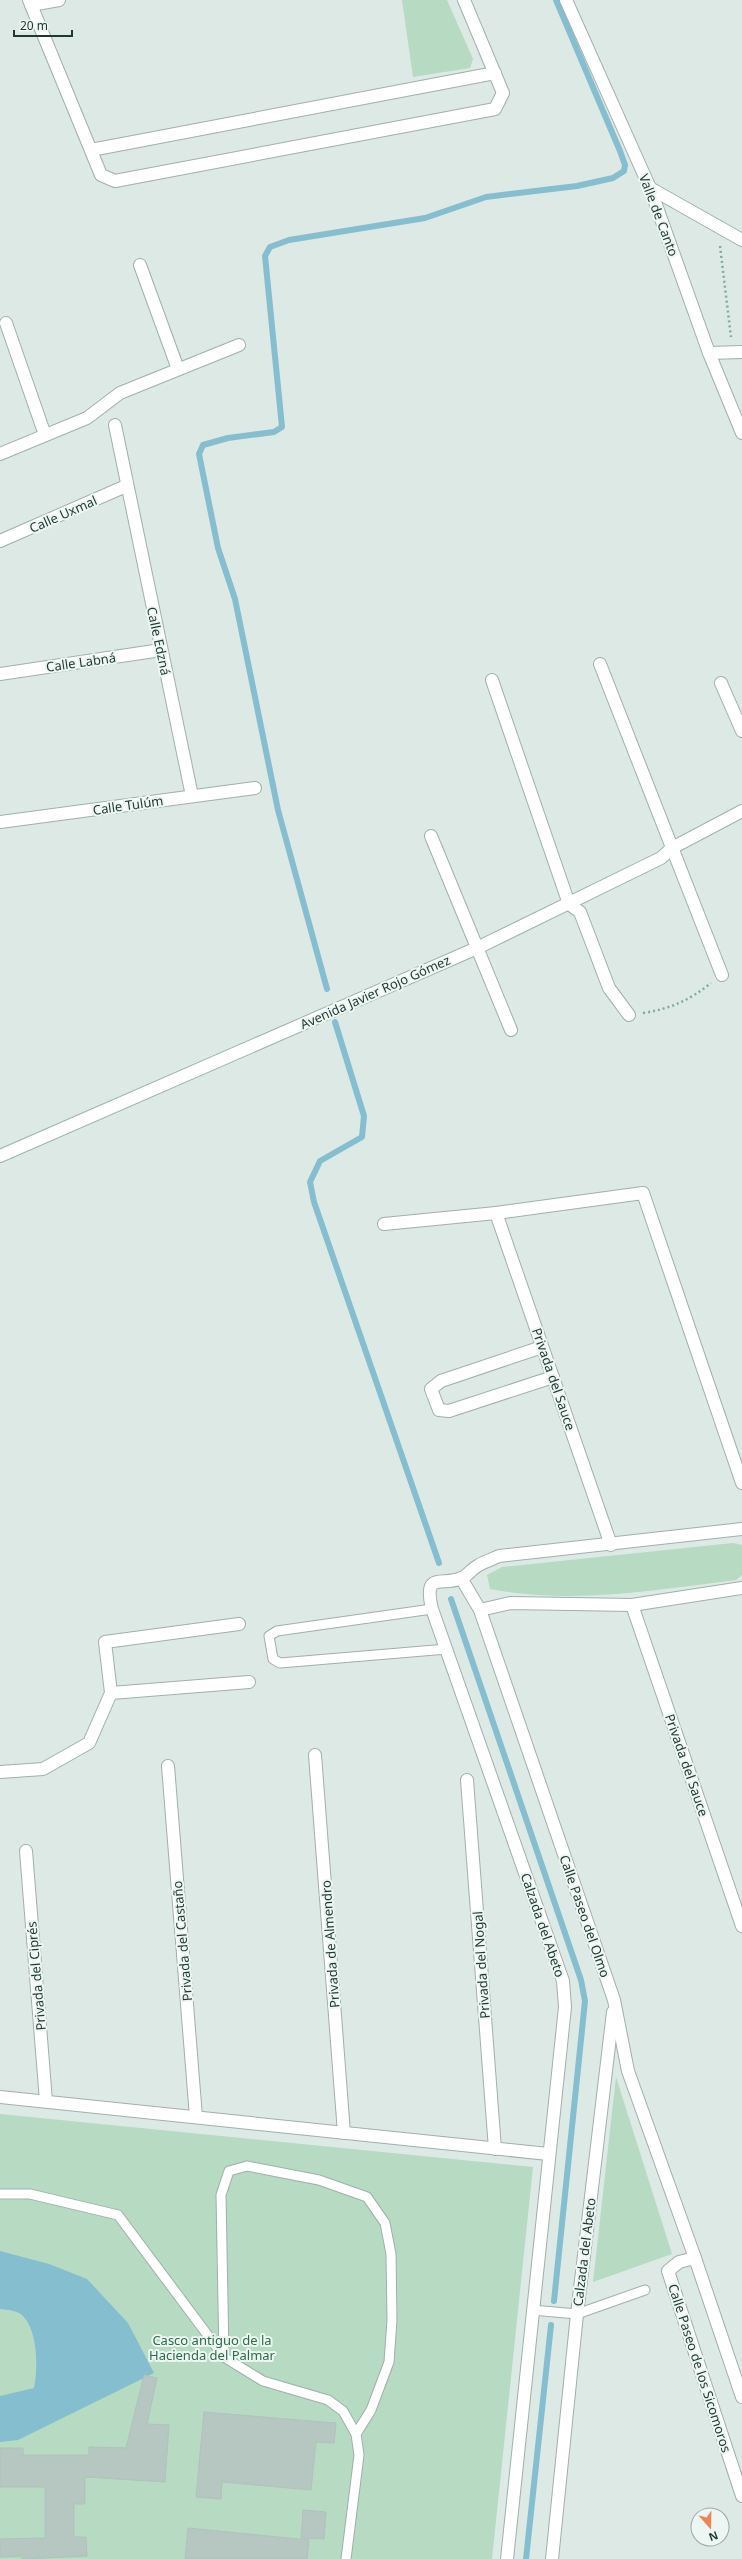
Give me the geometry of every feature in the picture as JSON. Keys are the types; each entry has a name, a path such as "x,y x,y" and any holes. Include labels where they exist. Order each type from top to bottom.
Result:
{"street":[{"path":"59,0 30,3 101,175 115,181 495,109 503,93 464,0"},
{"name":"Valle de Canto","path":"566,0 650,188 709,353 742,433"},
{"path":"91,150 495,73"},
{"path":"650,188 742,240"},
{"path":"140,265 178,369"},
{"path":"6,323 45,435"},
{"path":"0,454 87,418 120,393 239,344"},
{"path":"709,353 737,352"},
{"name":"Calle Edzná","path":"115,425 126,486 192,796"},
{"name":"Calle Uxmal","path":"0,541 126,486"},
{"name":"Calle Labná","path":"0,674 161,650"},
{"path":"600,664 722,975"},
{"path":"492,680 569,904 580,912 609,988 629,1015"},
{"path":"721,683 742,731"},
{"name":"Calle Tulúm","path":"0,822 255,788"},
{"name":"Avenida Javier Rojo Gómez","path":"0,1156 477,948 661,858 672,848 742,811"},
{"path":"431,836 511,1030"},
{"path":"384,1224 496,1213 643,1193 742,1483"},
{"name":"Privada del Sauce","path":"496,1213 611,1545"},
{"path":"542,1347 441,1381 431,1389 435,1402 439,1410 449,1411 553,1377"},
{"path":"461,1578 479,1565 499,1556 611,1545 742,1529"},
{"name":"Calzada del Abeto","path":"461,1578 437,1580 431,1587 429,1597 563,1981 565,2007 548,2154 507,2559"},
{"name":"Calle Paseo del Olmo","path":"461,1578 480,1610 614,2000 628,2071 695,2258"},
{"path":"480,1610 510,1603 632,1605 742,1588"},
{"name":"Privada del Sauce","path":"632,1605 742,1926"},
{"path":"0,1772 43,1770 89,1742 111,1693 105,1642 239,1624"},
{"path":"111,1693 249,1682"},
{"name":"Privada de Almendro","path":"315,1755 344,2133"},
{"name":"Privada del Castaño","path":"168,1766 196,2117"},
{"name":"Privada del Nogal","path":"467,1780 495,2149"},
{"name":"Privada del Ciprés","path":"26,1851 46,2102"},
{"name":"Calzada del Abeto","path":"552,2559 577,2314 614,2000"},
{"path":"0,2097 548,2154"},
{"path":"695,2258 742,2397"},
{"name":"Calle Paseo de los Sicomoros","path":"695,2258 678,2262 668,2271 742,2496"}],"lane":[{"path":"432,1609 277,1631 269,1636 273,1658 280,1663 447,1649"},
{"path":"224,2357 221,2195 229,2171 247,2166 319,2180 367,2197 385,2223 391,2254 392,2320 389,2362 370,2410 356,2434"},
{"path":"0,2194 30,2194 118,2215 224,2357 263,2381 328,2400 343,2411 356,2434 359,2455 346,2559"},
{"path":"577,2314 645,2290"},
{"name":"Calzada del Abeto","path":"532,2310 577,2314"}],"path":[{"path":"718,226 737,352"},
{"path":"629,1015 665,1010 695,996 722,975"}],"green space":[{"path":"402,0 447,0 473,59 470,68 413,77"},
{"path":"733,1543 742,1545 742,1575 736,1580 613,1594 551,1596 521,1594 490,1589 487,1575 502,1567"},
{"path":"616,2077 672,2254 593,2282"},
{"name":"Casco antiguo de la Hacienda del Palmar","path":"0,2114 533,2167 492,2559 0,2559"}],"water":[{"path":"0,2251 49,2264 87,2279 128,2323 154,2373 18,2440 0,2442 0,2396 34,2388 36,2350 32,2331 23,2316 12,2311 0,2309"}],"building":[{"path":"144,2375 157,2378 147,2424 169,2425 165,2482 85,2477 85,2504 74,2504 74,2537 86,2537 87,2556 22,2559 22,2556 0,2557 0,2539 45,2538 45,2487 0,2487 0,2448 23,2448 23,2455 89,2455 89,2447 126,2448"},
{"path":"204,2412 336,2423 334,2443 316,2442 311,2490 222,2482 221,2499 196,2497"},
{"path":"303,2510 326,2512 324,2539 301,2538"},
{"path":"188,2528 309,2540 307,2559 185,2559"}],"waterway":[{"path":"327,989 278,810 235,599 218,548 199,454 203,445 228,438 274,432 282,427 265,256 270,247 289,240 425,218 486,197 577,186 613,178 624,171 625,165 620,151 556,0"},
{"path":"335,1022 364,1116 362,1137 320,1161 310,1182 314,1202 439,1563"},
{"path":"451,1599 581,1980 585,2001 554,2301"},
{"path":"526,2559 551,2325"}]}
